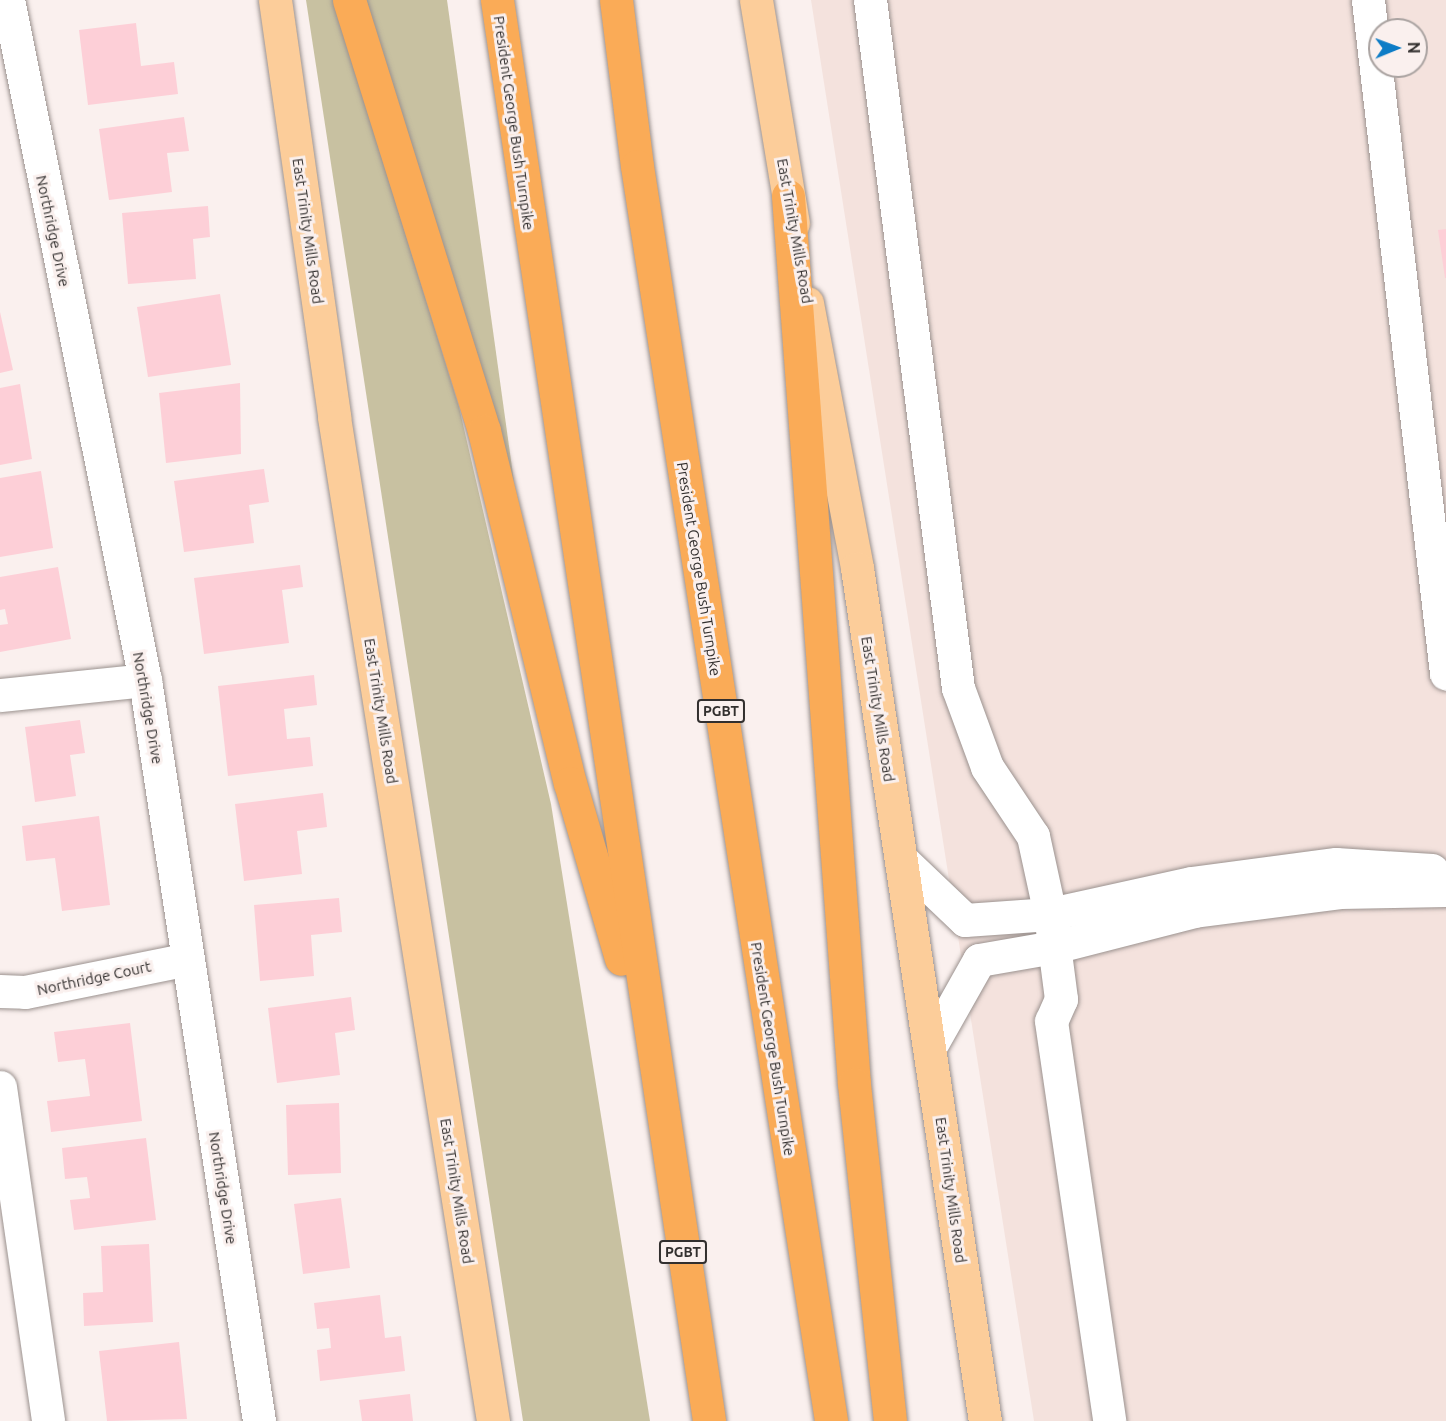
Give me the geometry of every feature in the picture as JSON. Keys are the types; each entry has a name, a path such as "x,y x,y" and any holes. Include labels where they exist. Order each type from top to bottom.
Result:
{"highway":[{"path":"350,0 484,431 570,783 657,1082"},
{"name":"President George Bush Turnpike","path":"496,0 709,1421"},
{"name":"President George Bush Turnpike","path":"616,0 637,166 831,1421"},
{"path":"788,196 854,1084 890,1421"}],"main road":[{"name":"East Trinity Mills Road","path":"275,0 334,417 493,1421"},
{"name":"East Trinity Mills Road","path":"756,0 788,196 857,568 985,1421"}],"street":[{"name":"Northridge Drive","path":"8,0 145,680 259,1421"},
{"path":"870,0 958,688 987,766 1033,836 1050,914 1060,999 1051,1021 1109,1421"},
{"path":"1368,0 1446,673"},
{"path":"0,695 145,680"},
{"path":"902,860 965,920 1050,914 1191,883 1336,864 1411,872 1446,868"},
{"path":"930,1047 980,960 1054,947 1194,911 1340,892 1446,890"},
{"name":"Northridge Court","path":"0,991 25,993 188,959"},
{"path":"0,1087 48,1421"}],"shaded area":[{"path":"306,0 333,0 459,407 551,804 650,1421 523,1421"},
{"path":"364,0 447,0 514,482 387,75"},
{"path":"811,0 1446,0 1446,1421 1034,1421"}],"building":[{"path":"136,23 141,66 174,62 178,94 88,105 79,30"},
{"path":"184,117 189,151 167,153 172,192 109,200 99,129"},
{"path":"208,206 210,237 193,239 196,279 128,284 122,213"},
{"path":"1446,229 1446,278 1445,278 1438,230"},
{"path":"220,294 231,365 148,377 137,307"},
{"path":"0,312 13,370 0,373"},
{"path":"240,383 241,454 166,463 159,393"},
{"path":"20,384 32,459 0,465 0,388"},
{"path":"264,469 269,502 249,505 254,543 184,552 174,481"},
{"path":"41,471 53,548 0,557 0,478"},
{"path":"300,565 303,587 282,590 289,643 204,654 194,578"},
{"path":"58,567 71,639 0,652 0,625 8,624 5,609 0,610 0,577"},
{"path":"314,675 317,705 284,709 287,739 310,737 313,766 228,776 218,686"},
{"path":"80,720 85,753 70,755 76,796 35,802 25,727"},
{"path":"323,793 327,827 297,831 302,874 244,881 235,804"},
{"path":"99,816 110,905 62,911 55,858 26,861 22,826"},
{"path":"339,898 342,932 311,935 314,976 260,981 254,905"},
{"path":"351,997 355,1030 335,1033 340,1075 277,1083 268,1008"},
{"path":"130,1023 142,1121 51,1132 47,1101 90,1096 85,1059 58,1062 54,1032"},
{"path":"339,1103 341,1173 288,1175 286,1105"},
{"path":"146,1138 156,1220 74,1230 70,1200 90,1198 87,1177 65,1179 62,1148"},
{"path":"341,1198 350,1268 303,1274 294,1204"},
{"path":"149,1244 153,1322 84,1326 83,1293 103,1292 101,1246"},
{"path":"380,1295 385,1338 401,1336 405,1371 320,1381 317,1350 331,1348 329,1328 317,1329 314,1303"},
{"path":"179,1342 187,1419 107,1421 99,1351"},
{"path":"410,1394 413,1421 362,1421 359,1400"}]}
